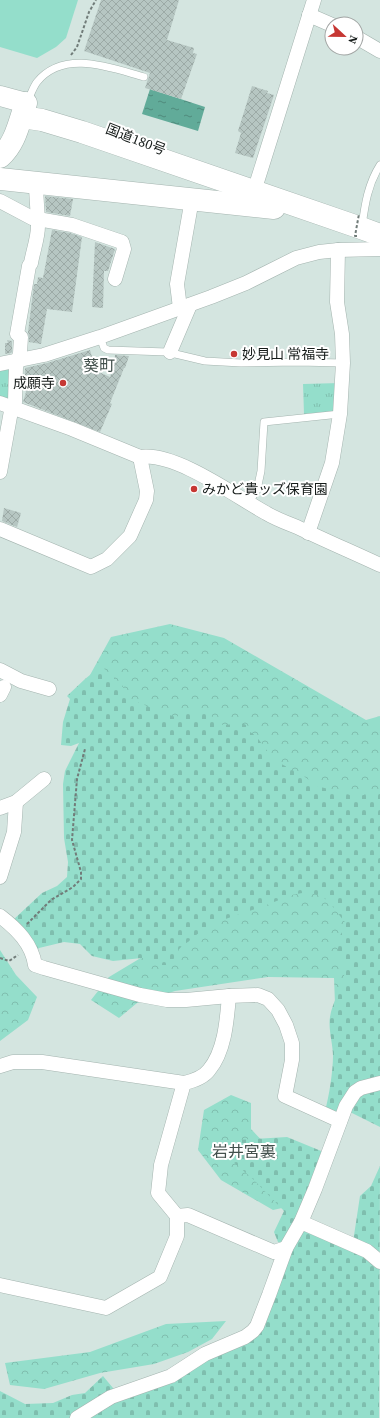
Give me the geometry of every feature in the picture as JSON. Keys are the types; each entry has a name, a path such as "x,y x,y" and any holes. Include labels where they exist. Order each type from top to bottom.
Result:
{"highway":[{"name":"国道180号","path":"24,110 122,132 194,162 252,198 318,214 364,228"},
{"path":"0,157 11,145 24,110"},
{"path":"0,179 192,199 252,198"}],"main road":[{"path":"0,96 24,110"},
{"path":"0,111 24,110"}],"street":[{"path":"252,198 314,0"},
{"path":"309,15 324,21"},
{"path":"364,42 380,51"},
{"path":"6,405 15,402 16,367 20,353 21,337 17,334 29,266 31,263 38,228 36,183"},
{"path":"170,352 185,306 177,284 192,199"},
{"path":"0,201 32,218 72,226 122,242 124,249 115,279"},
{"path":"0,364 44,355 100,337 246,282 296,258 319,252 380,249"},
{"path":"308,533 332,463 340,414 343,362 342,334 337,302 338,250"},
{"path":"6,405 140,457 157,457 184,466 266,513 380,564"},
{"path":"0,472 11,411 6,405"},
{"path":"0,528 91,566 107,559 130,536 146,500 147,491 140,457"},
{"path":"0,670 21,681 49,689"},
{"path":"0,808 16,802 44,779"},
{"path":"0,877 14,832 16,802"},
{"path":"0,916 19,932 30,948 35,965 140,995 168,1000 258,995 268,999 278,1010 286,1025 292,1043 292,1060 285,1096 340,1121"},
{"path":"0,1066 13,1062 42,1062 184,1084 196,1080 208,1071 217,1057 227,1026 229,996"},
{"path":"0,1286 106,1308 160,1277 177,1236 177,1216 158,1193 161,1165 184,1084"},
{"path":"77,1418 111,1396 171,1376 205,1354 245,1337 253,1331 259,1320 286,1248 301,1222 316,1189 346,1106 355,1092 361,1088 380,1084"},
{"path":"177,1216 188,1215 274,1252 286,1248"},
{"path":"301,1222 367,1251 380,1262"}],"lane":[{"path":"24,110 36,83 45,74 59,67 70,64 89,64 144,77"},
{"path":"364,228 366,197 373,176 380,165"},
{"path":"100,337 104,348 108,350 170,352 205,361 241,363 343,362"},
{"path":"249,502 257,490 261,471 264,422 340,414"}],"path":[{"path":"59,67 77,47 89,12 96,0"},
{"path":"19,932 51,900 73,887 80,880 81,872 72,840 77,779 84,749"},
{"path":"0,958 9,961 30,948"}],"green space":[{"path":"0,0 78,0 66,38 56,47 37,58 0,47"},
{"path":"14,368 12,402 0,398 0,369"},
{"path":"340,383 337,411 304,414 303,384"},
{"path":"170,624 224,638 366,720 380,716 380,1043 336,1029 334,978 268,977 175,991 137,1003 119,1018 91,1000 109,977 149,953 119,707 90,675 111,637"},
{"path":"101,666 122,685 129,699 175,717 203,710 209,712 217,725 244,724 250,727 250,732 256,736 272,759 302,775 317,786 358,797 380,788 380,1080 358,1085 339,1116 325,1111 333,1062 330,1017 344,976 337,946 345,922 332,905 324,898 310,893 299,893 230,917 199,933 181,947 171,965 161,965 142,958 113,961 92,956 80,944 64,942 39,948 35,953 13,920 42,893 57,886 67,877 68,862 64,838 63,784 65,771 79,743 71,746 61,745 63,722 70,699 67,696"},
{"path":"0,950 16,975 37,997 28,1020 0,1041"},
{"path":"380,1086 380,1127 350,1112 361,1092"},
{"path":"231,1095 251,1103 251,1129 269,1148 291,1206 273,1210 221,1180 198,1150 204,1110"},
{"path":"287,1137 326,1153 299,1218 353,1242 360,1196 371,1186 380,1166 379,1418 0,1418 0,1391 25,1404 53,1403 72,1395 85,1393 103,1376 123,1400 202,1360 248,1341 291,1247 278,1242 274,1232 284,1211 254,1180 230,1159 237,1140"},
{"path":"226,1321 212,1339 188,1352 154,1364 100,1373 44,1389 10,1385 5,1363 90,1352 166,1324"}],"water":[{"path":"150,89 205,107 198,131 142,114"}],"building":[{"path":"101,0 179,0 167,40 194,48 193,53 197,54 181,99 145,88 150,73 84,51"},
{"path":"252,86 268,91 267,93 274,95 253,158 235,153 241,133 238,131"},
{"path":"45,196 73,199 70,216 46,212"},
{"path":"52,230 82,237 72,312 47,309 41,344 29,342 28,332 34,284 37,284 38,277 43,278"},
{"path":"95,242 115,249 108,271 104,271 103,308 92,307"},
{"path":"7,340 12,341 12,352 5,354 5,343 8,343"},
{"path":"90,350 93,360 90,368 110,377 114,365 115,355 129,356 110,403 112,404 100,432 23,402 26,392 24,386 25,368"},
{"path":"4,508 21,513 17,527 2,521"}],"place":[{"name":"妙見山 常福寺","path":"234,354"},
{"name":"成願寺","path":"63,383"},
{"name":"みかど貴ッズ保育園","path":"194,489"}],"district":[{"name":"葵町","path":"99,365"},
{"name":"岩井宮裏","path":"244,1151"}]}
